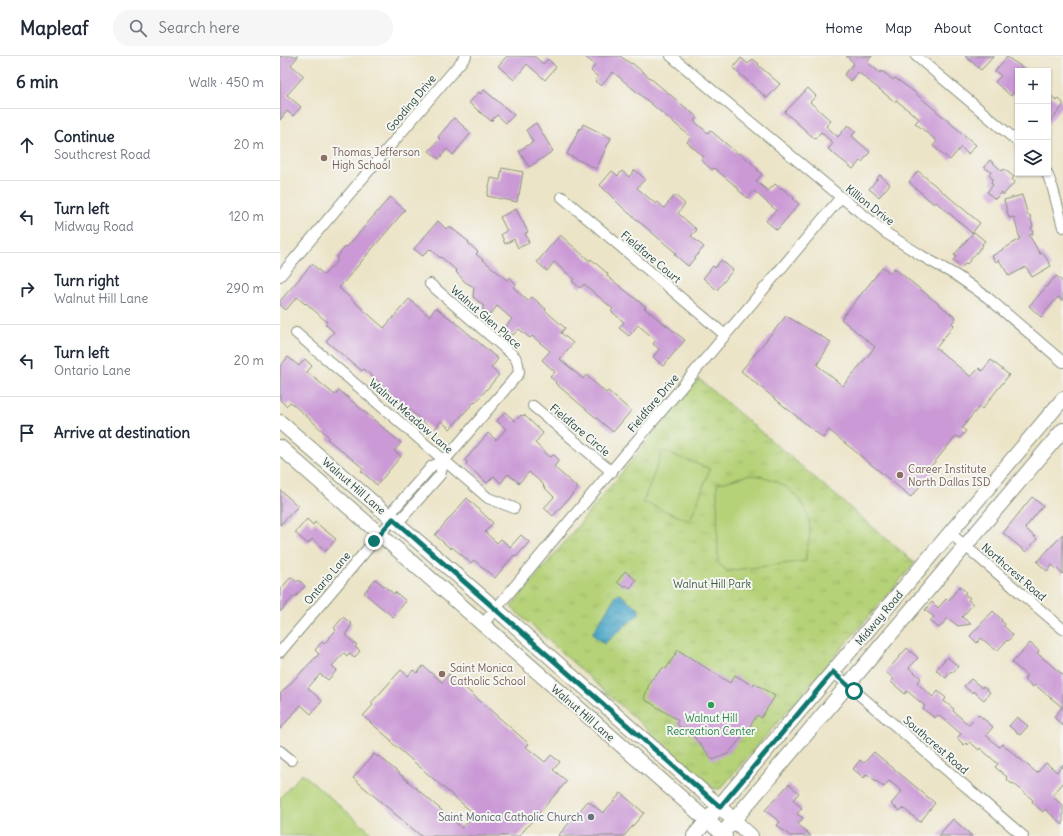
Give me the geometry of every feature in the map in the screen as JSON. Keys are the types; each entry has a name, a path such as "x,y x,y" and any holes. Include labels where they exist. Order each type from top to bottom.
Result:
{"main road":[{"name":"Midway Road","path":"694,836 1063,399"},
{"name":"Walnut Hill Lane","path":"280,422 496,609 752,836"},
{"name":"Midway Road","path":"722,835 1063,430"},
{"name":"Walnut Hill Lane","path":"280,447 722,835"},
{"path":"982,494 998,507"},
{"path":"551,685 563,669"}],"street":[{"name":"Gooding Drive","path":"280,276 466,56"},
{"name":"Killion Drive","path":"671,56 886,233 957,276 987,297 1063,362"},
{"path":"916,56 1016,140"},
{"path":"1048,176 1063,227"},
{"name":"Fieldfare Court","path":"562,197 726,336"},
{"name":"Fieldfare Drive","path":"483,624 841,197"},
{"name":"Walnut Glen Place","path":"430,284 515,357 518,364 519,373"},
{"name":"Walnut Meadow Lane","path":"296,333 488,498 514,508"},
{"name":"Ontario Lane","path":"280,652 393,519 393,511 432,466 444,460 519,373"},
{"name":"Fieldfare Circle","path":"533,406 612,472"},
{"name":"Northcrest Road","path":"950,533 1063,629"},
{"name":"Southcrest Road","path":"833,672 1023,836"},
{"path":"280,750 290,760"}],"green space":[{"name":"Walnut Hill Park","path":"699,379 915,563 721,788 718,789 713,788 511,607"},
{"path":"663,451 710,469 690,521 643,502"},
{"path":"751,475 773,480 783,485 799,499 805,508 810,530 806,561 727,571 718,563 717,483"},
{"path":"302,773 375,836 280,836 280,798"}],"water":[{"path":"620,594 639,609 639,614 604,644 592,634 616,595"}],"building":[{"path":"280,56 298,56 291,65 304,76 287,95 301,107 293,116 287,111 280,120"},
{"path":"507,56 534,56 543,64 548,59 556,67 545,80 527,64 514,80 498,66"},
{"path":"584,56 620,56 631,64 632,63 697,117 694,121 708,133 710,130 758,169 757,170 762,174 756,181 768,191 775,184 794,198 793,199 799,204 777,230 766,221 776,210 754,191 748,198 714,168 712,170 701,160 704,157 687,142 691,137 613,72 601,86 595,81 598,77 591,71 595,65"},
{"path":"846,56 872,56 867,62 880,73 881,71 893,80 895,78 913,91 976,145 968,154 961,147 950,160 933,146 937,141 915,123 919,119 896,100 895,102 858,72 851,81 844,75 854,63"},
{"path":"965,56 994,56 981,70"},
{"path":"1007,57 1024,68 1015,68 1015,91 1011,96 995,82 1001,76 995,71"},
{"path":"741,58 748,64 753,59 780,84 767,98 733,68"},
{"path":"808,88 816,96 810,102 831,121 826,126 838,137 847,126 850,126 856,131 852,136 870,152 862,162 860,161 853,169 828,149 833,143 821,132 815,139 785,112"},
{"path":"484,90 514,115 506,123 497,115 491,121 469,103 479,92 481,94"},
{"path":"1051,96 1057,101 1059,99 1063,103 1063,106 1051,120"},
{"path":"454,118 471,133 453,155 447,149 439,159 429,151 440,139 438,137"},
{"path":"536,123 553,151 529,167 519,151 533,142 526,130"},
{"path":"583,124 611,138 596,169 567,154"},
{"path":"990,160 1002,171 1004,169 1014,177 1012,179 1015,182 1003,195 1002,192 995,199 987,192 993,185 991,183 992,178 989,175 991,172 984,167"},
{"path":"502,168 523,172 517,202 487,196 491,178 500,180"},
{"path":"635,170 645,179 637,188 656,204 658,202 664,208 675,195 685,204 678,213 697,230 691,236 704,247 688,266 674,254 676,253 623,208 600,185 612,171 618,176 622,171 629,177"},
{"path":"918,171 980,223 972,233 936,202 934,204 909,182"},
{"path":"880,175 890,184 879,197 869,189"},
{"path":"1022,195 1033,227 1031,227 1033,234 1029,235 1040,254 1043,253 1051,266 1032,277 1026,267 1009,276 999,260 996,262 992,256 1020,239 1014,217 1009,218 1004,200"},
{"path":"390,197 405,210 339,288 384,328 409,299 429,316 436,308 455,322 498,359 491,368 499,375 450,429 441,421 433,431 399,400 398,401 389,394 391,393 364,369 362,371 326,341 334,332 325,324 327,322 306,303 305,304 297,297 286,310 280,305 280,301 312,264 324,275 338,260 336,258 346,246 347,247"},
{"path":"516,209 528,232 525,233 529,243 518,248 514,239 505,244 501,234 507,231 500,217"},
{"path":"438,221 446,229 449,226 469,242 468,243 478,252 476,254 507,280 509,277 516,284 513,287 528,301 532,297 565,328 561,333 573,343 560,359 583,379 586,375 606,393 608,391 631,411 613,432 555,383 556,382 550,377 555,372 542,360 550,351 532,336 530,338 519,329 511,335 504,329 512,319 497,306 490,315 482,308 484,306 473,297 474,287 465,282 456,272 457,271 431,249 429,249 423,256 414,249"},
{"path":"974,232 985,241 966,265 965,264 962,267 953,260 956,257 954,255"},
{"path":"560,235 590,261 591,259 608,274 607,276 646,307 644,308 685,340 663,366 653,357 659,349 653,344 656,340 638,325 629,336 619,328 624,322 611,311 613,309 584,284 580,288 572,281 574,279 554,262 547,271 537,262"},
{"path":"721,260 733,270 717,290 703,278 713,266 715,268"},
{"path":"883,267 890,273 894,268 956,318 952,323 954,325 936,348 971,377 979,368 982,371 991,360 1009,375 982,409 979,407 962,428 966,431 960,438 956,436 929,469 932,472 911,497 829,430 823,438 741,371 786,316 831,342 817,365 843,386 875,347 841,319"},
{"path":"1056,276 1063,282 1063,301 1058,297 1041,317 1029,306"},
{"path":"288,357 299,366 305,359 312,366 307,372 335,395 339,390 401,443 394,451 401,456 377,485 361,471 363,468 327,439 329,437 312,421 290,402 286,406 280,400 280,366"},
{"path":"505,412 515,421 521,415 524,415 543,433 535,443 550,457 554,455 559,460 554,467 578,488 553,516 544,508 554,497 543,486 544,485 529,472 519,483 508,474 501,483 494,476 487,483 466,464 467,462 465,460 488,433 496,440 506,429 497,421"},
{"path":"280,490 298,506 280,525"},
{"path":"1032,497 1043,506 1025,528 1037,539 1026,552 1003,533"},
{"path":"467,498 493,523 485,532 497,543 501,539 510,547 521,535 529,542 516,557 514,555 495,578 474,560 471,563 452,547 451,549 435,535"},
{"path":"307,519 313,525 315,522 336,539 326,551 312,539 308,544 295,533"},
{"path":"1063,534 1063,574 1052,565 1047,571 1037,562"},
{"path":"625,571 636,580 630,588 626,585 624,587 617,582"},
{"path":"291,577 297,582 299,580 305,586 280,612 280,590"},
{"path":"375,579 394,594 395,592 406,601 393,617 364,593"},
{"path":"960,586 966,592 964,594 970,598 968,600 973,604 962,617 971,624 958,626 948,618 939,628 930,621 934,617 925,610 932,602 938,608 946,599 948,601"},
{"path":"993,611 1013,635 997,651 981,638 977,643 970,636"},
{"path":"343,617 352,624 345,635 357,645 355,647 360,651 354,658 349,653 347,656 344,653 332,666 337,670 328,680 320,674 308,688 322,701 311,714 301,705 280,729 280,694 319,654 315,650 322,642 324,644 336,630 334,628"},
{"path":"1030,643 1039,651 1037,653 1063,675 1063,726 1054,717 1062,707 1035,685 1033,687 1024,679 1027,676 1012,663"},
{"path":"907,648 918,658 909,668 921,678 917,683 933,697 938,691 946,698 944,701 954,709 953,711 969,725 979,715 993,727 986,735 999,747 1002,744 1037,773 1046,763 1057,772 1063,764 1063,783 1052,796 1063,806 1063,825 1045,809 1043,812 1032,802 1033,800 1006,779 1007,777 995,767 998,764 980,748 979,750 970,742 968,745 966,743 964,745 957,738 961,734 944,719 938,715 935,718 923,709 925,706 907,691 905,694 891,682 894,679 886,672"},
{"name":"Walnut Hill Recreation Center","path":"678,650 730,683 735,675 753,686 754,683 775,696 761,718 757,715 749,728 729,753 713,760 686,727 682,728 677,724 678,720 644,699 650,681 664,667 666,669"},
{"path":"947,657 958,666 953,673 951,671 946,678 936,670"},
{"path":"423,666 442,682 449,674 529,744 526,747 545,762 551,755 560,762 553,770 567,781 519,836 421,836 353,778 374,754 378,757 379,756 462,828 474,814 363,716 373,705 371,703 401,670 408,676 413,670 417,673"},
{"path":"971,679 982,688 983,686 990,692 984,700 964,686"},
{"path":"1017,717 1028,726 1020,735 1009,726"},
{"path":"874,752 935,803 920,822 903,808 900,811 891,804 902,791 889,781 884,787 867,774 864,778 853,769 860,760 864,763"},
{"path":"789,784 799,793 793,800 802,808 797,814 803,818 798,824 811,836 790,836 777,825 780,822 765,810"},
{"name":"Saint Monica Catholic Church","path":"621,793 644,813 624,836 558,836 588,801 603,813"},
{"path":"953,819 972,836 938,836"}],"place":[{"name":"Thomas Jefferson High School","path":"324,158"},
{"name":"Career Institute North Dallas ISD","path":"900,475"},
{"name":"Saint Monica Catholic School","path":"442,674"},
{"name":"Walnut Hill Recreation Center","path":"711,705"},
{"name":"Saint Monica Catholic Church","path":"591,817"}],"route":[{"path":"374,541 393,519 720,807 833,672 854,691"}]}
